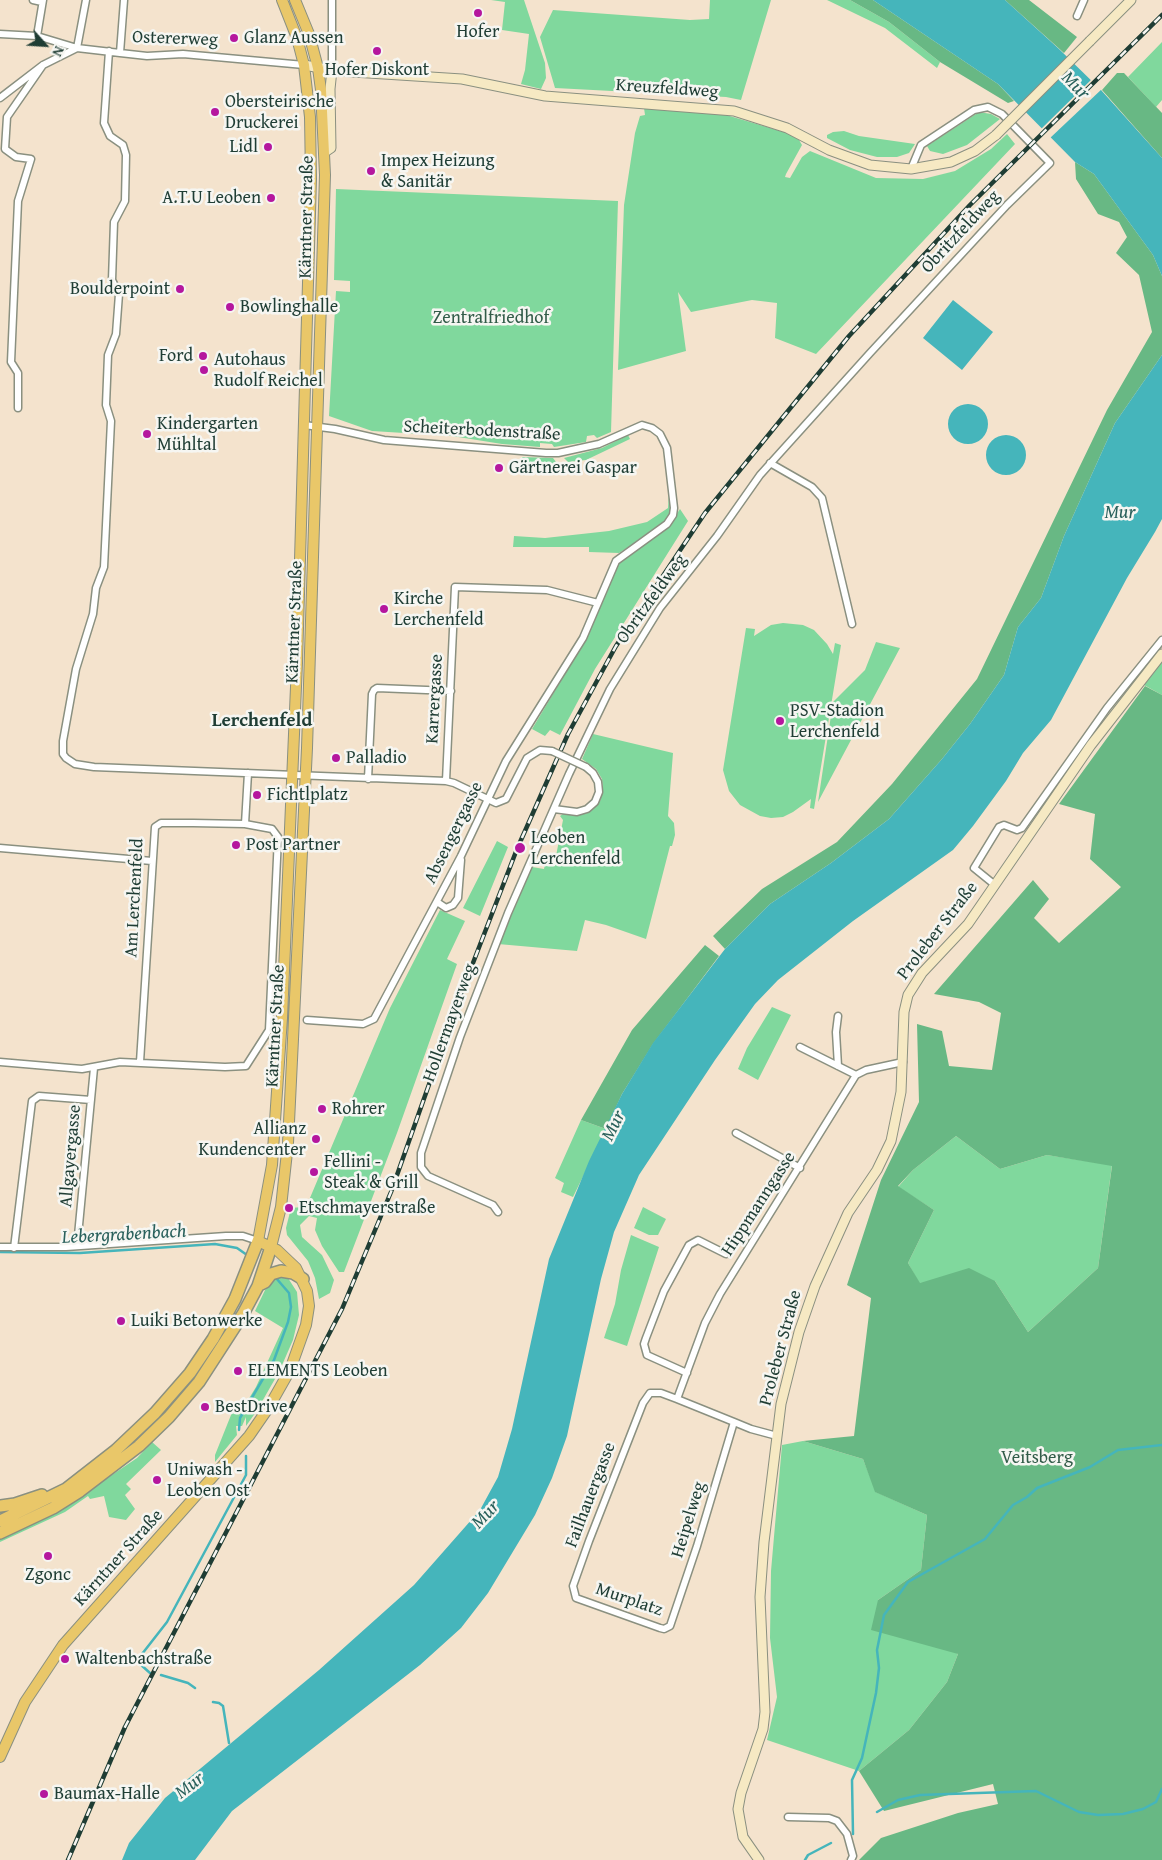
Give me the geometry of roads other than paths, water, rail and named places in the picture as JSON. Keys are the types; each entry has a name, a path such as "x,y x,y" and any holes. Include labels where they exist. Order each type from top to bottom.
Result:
{"highway":[{"path":"0,1521 42,1502 66,1488 116,1450 155,1414 190,1373 213,1339 235,1299 258,1241"},
{"path":"0,1534 53,1508 80,1491 140,1446 169,1417 199,1382 227,1341 258,1286 272,1247"},
{"path":"258,1286 265,1282 271,1274 281,1271 293,1273 303,1279"},
{"path":"0,1506 40,1496 82,1476"}],"main road":[{"name":"Kärntner Straße","path":"258,1241 272,1165 293,776 311,142 304,65 297,38 282,0"},
{"name":"Kärntner Straße","path":"272,1247 281,1207 288,1143 317,520 324,152 322,90 318,68 295,0"},
{"name":"Kreuzfeldweg","path":"318,68 462,79 545,96 734,110 787,128 849,158 870,165 911,169 951,162 975,151 996,135 1131,0"},
{"name":"Ostererweg","path":"304,65 318,68"},
{"path":"324,152 331,148 330,89 332,70"},
{"name":"Proleber Straße","path":"760,1860 744,1837 738,1809 741,1793 763,1729 765,1712 760,1597 764,1542 785,1383 799,1332 815,1286 848,1213 877,1170 891,1141 899,1110 903,1062 904,1012 911,988 922,973 968,924 1091,745 1162,654"},
{"path":"258,1241 272,1247 288,1258 303,1279"},
{"name":"Kärntner Straße","path":"0,1757 25,1702 63,1645 242,1444 269,1407 290,1370 300,1344 308,1306 303,1279"}],"street":[{"path":"33,0 42,1 37,36"},
{"path":"0,98 43,65 77,48 86,0"},
{"name":"Ostererweg","path":"120,53 124,0"},
{"path":"332,0 332,70"},
{"path":"1077,16 1084,0"},
{"name":"Ostererweg","path":"0,34 37,36 77,48 147,56 183,54 304,65"},
{"path":"109,51 104,123 110,136 123,145 126,155 125,200 114,222 112,280 119,294 116,334 108,355 106,405 111,421 104,567 96,588 93,614 76,669 63,754 75,764 94,767 305,777 446,781 496,803 506,799 527,758 540,750 552,751 586,767 593,773 598,782 599,792 595,802 582,811 554,809"},
{"path":"18,408 18,373 11,362 18,201 31,158 16,157 6,149 7,117 43,65"},
{"name":"Obritzfeldweg","path":"554,809 589,731 630,654 660,608 717,536 770,463 1007,205 1050,163 1002,114 988,107 974,110 921,145 911,169"},
{"name":"Scheiterbodenstraße","path":"304,425 318,426 384,440 546,453 558,453 599,444 642,425 652,428 660,434 667,448 673,492 673,516 667,524 618,559 609,573 598,603"},
{"path":"770,463 812,487 822,498 852,624"},
{"name":"Karrergasse","path":"446,781 455,587 547,590 598,603"},
{"name":"Absengergasse","path":"306,1020 363,1024 374,1019 461,856 486,800 511,753 583,638 598,603"},
{"name":"Proleber Straße","path":"994,885 974,868 999,827 1004,825 1017,830 1022,828 1107,708 1162,640"},
{"path":"368,778 372,694 374,690 377,688 451,691"},
{"path":"245,824 248,773"},
{"name":"Hollermayerweg","path":"498,1212 493,1206 428,1176 421,1167 420,1153 483,976 539,840 554,809"},
{"name":"Am Lerchenfeld","path":"159,823 245,824 270,828 278,837 269,1030 250,1060 243,1067 140,1062 154,828 159,823"},
{"path":"0,848 152,861"},
{"path":"437,902 446,908 452,905 458,898 461,856"},
{"path":"838,1016 836,1032 838,1066"},
{"path":"800,1047 856,1075 866,1070 903,1062"},
{"path":"0,1062 94,1068 120,1062 140,1062"},
{"name":"Allgayergasse","path":"78,1246 94,1068"},
{"name":"Hippmanngasse","path":"677,1399 705,1323 737,1260 800,1168 856,1075"},
{"path":"14,1248 32,1101 40,1096 90,1100"},
{"path":"736,1134 800,1168"},
{"path":"0,1247 78,1246 226,1236 243,1236 258,1241"},
{"path":"686,1373 647,1355 644,1344 678,1264 689,1245 698,1240 726,1254"},
{"name":"Failhauergasse","path":"576,1598 573,1586 646,1397 654,1392 677,1399"},
{"path":"677,1399 734,1422 777,1436"},
{"name":"Heipelweg","path":"670,1626 697,1546 734,1422"},
{"name":"Murplatz","path":"576,1598 660,1628 664,1629 670,1626"},
{"path":"788,1817 829,1818 837,1821 847,1834 853,1856 851,1860"}],"water":[{"name":"Mur","path":"873,0 1005,0 1058,48 1101,90 1162,158 1162,276 1153,255 1094,174 1075,162 998,84"},
{"path":"953,300 993,332 962,370 923,338"},
{"name":"Mur","path":"1162,355 1162,519 1155,532 1127,578 1051,720 1023,753 1006,781 973,826 953,850 853,921 778,980 755,1004 715,1060 639,1175 614,1232 601,1279 567,1436 552,1478 535,1515 488,1593 461,1628 420,1665 232,1811 195,1860 122,1860 129,1843 165,1798 319,1670 414,1585 480,1510 498,1477 512,1429 549,1259 589,1161 622,1094 653,1043 725,949 770,904 831,863 889,819 970,724 1004,675 1018,627 1041,598 1064,536 1115,423"},
{"path":"968,404 982,410 988,424 982,438 968,444 954,438 948,424 954,410"},
{"path":"1006,435 1020,441 1026,455 1020,469 1006,475 992,469 986,455 992,441"}],"waterway":[{"name":"Lebergrabenbach","path":"0,1252 80,1253 215,1244 237,1248 247,1255"},
{"name":"Lebergrabenbach","path":"239,1430 240,1418 274,1360 288,1322 291,1307 289,1293 276,1278"},
{"path":"853,1834 852,1780 862,1758 876,1693 879,1668 877,1650 884,1615 908,1582 985,1539 1013,1505 1027,1497 1037,1488 1090,1467 1118,1450 1162,1445"},
{"name":"Lebergrabenbach","path":"150,1673 140,1664 142,1654 167,1622 246,1475 246,1456"},
{"name":"Lebergrabenbach","path":"161,1675 188,1683 195,1688"},
{"name":"Lebergrabenbach","path":"213,1702 223,1706 229,1743"},
{"path":"877,1812 898,1800 920,1795 1036,1791 1079,1812 1098,1815 1123,1814 1143,1809 1156,1802 1162,1789"},
{"path":"805,1860 808,1855 831,1843"}],"tunnel":[{"path":"726,1254 734,1258"}],"railway":[{"path":"68,1860 125,1727 342,1309 391,1192 461,994 517,849 568,734 616,646 705,513 849,336 970,205 1162,15"}],"place":[{"name":"Hofer","path":"478,13"},
{"name":"Glanz Aussen","path":"234,38"},
{"name":"Hofer Diskont","path":"377,51"},
{"name":"Obersteirische Druckerei","path":"215,112"},
{"name":"Lidl","path":"268,147"},
{"name":"Impex Heizung & Sanitär","path":"371,171"},
{"name":"A.T.U Leoben","path":"271,198"},
{"name":"Boulderpoint","path":"180,289"},
{"name":"Bowlinghalle","path":"230,307"},
{"name":"Ford","path":"203,356"},
{"name":"Autohaus Rudolf Reichel","path":"204,370"},
{"name":"Kindergarten Mühltal","path":"147,434"},
{"name":"Gärtnerei Gaspar","path":"499,468"},
{"name":"Kirche Lerchenfeld","path":"384,609"},
{"name":"PSV-Stadion Lerchenfeld","path":"780,721"},
{"name":"Palladio","path":"336,758"},
{"name":"Fichtlplatz","path":"257,795"},
{"name":"Post Partner","path":"236,845"},
{"name":"Leoben Lerchenfeld","path":"520,848"},
{"name":"Rohrer","path":"322,1109"},
{"name":"Allianz Kundencenter","path":"316,1139"},
{"name":"Fellini - Steak & Grill","path":"314,1172"},
{"name":"Etschmayerstraße","path":"289,1208"},
{"name":"Luiki Betonwerke","path":"121,1321"},
{"name":"ELEMENTS Leoben","path":"238,1371"},
{"name":"BestDrive","path":"205,1407"},
{"name":"Uniwash - Leoben Ost","path":"157,1480"},
{"name":"Zgonc","path":"48,1556"},
{"name":"Waltenbachstraße","path":"65,1659"},
{"name":"Baumax-Halle","path":"44,1794"}],"district":[{"name":"Lerchenfeld","path":"262,721"}],"park label":[{"name":"Zentralfriedhof","path":"491,318"},
{"name":"Veitsberg","path":"1037,1458"}]}
